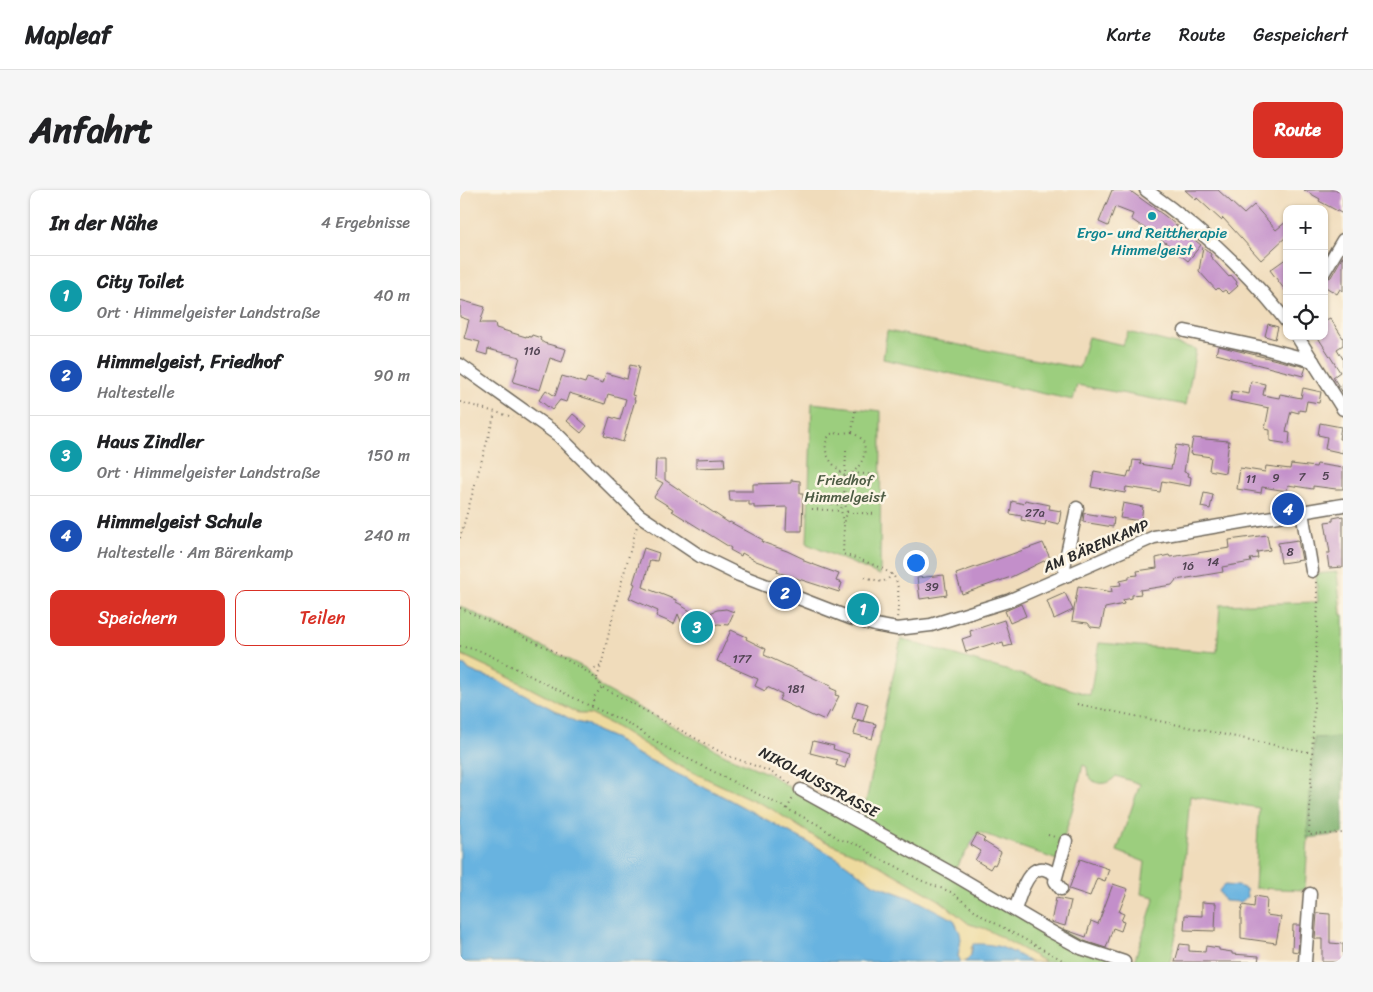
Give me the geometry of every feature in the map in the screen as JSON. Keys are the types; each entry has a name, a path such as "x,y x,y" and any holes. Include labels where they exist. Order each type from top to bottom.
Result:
{"street":[{"path":"1146,190 1168,205 1208,238 1271,302 1283,317"},
{"path":"1328,265 1343,240"},
{"path":"1185,331 1313,361"},
{"path":"1300,340 1343,409"},
{"name":"AM BÄRENKAMP","path":"460,365 558,434 639,515 700,556 739,575 850,618 897,629 931,625 1008,601 1154,538 1343,505"},
{"path":"1068,575 1064,567 1077,508"},
{"path":"1302,512 1312,571"},
{"name":"NIKOLAUSSTRASSE","path":"798,792 1081,948 1124,962"},
{"path":"1061,888 1055,881 1066,841"},
{"path":"1015,910 1029,876 1037,870 1043,869 1056,874"},
{"path":"1305,962 1310,894"}],"path":[{"path":"460,402 508,416 520,417 530,415"},
{"path":"852,432 855,411"},
{"path":"460,538 495,413"},
{"path":"852,432 862,439 865,452 853,473 846,477 826,456 826,442 830,434 852,432"},
{"path":"844,525 841,511 846,477 846,451"},
{"path":"853,473 877,475"},
{"path":"844,499 847,512 844,525 843,554 892,574 896,583 897,629"},
{"path":"812,502 842,505"},
{"path":"812,509 841,511"},
{"path":"847,512 875,514"},
{"path":"460,608 552,650 597,678 639,515"},
{"path":"1312,571 1315,576 1318,601 1309,835 1343,833"},
{"path":"866,577 882,582 892,574"},
{"path":"460,646 481,651 626,722 664,747 817,824 839,839 861,846 877,858 894,865 920,880 951,892 982,916 1009,928 1066,962"},
{"path":"589,672 601,666"},
{"name":"NIKOLAUSSTRASSE","path":"597,678 602,686 726,754 769,771 798,792"},
{"path":"592,706 594,697 602,686"},
{"path":"1078,704 1313,753"},
{"path":"787,809 798,792"}],"green space":[{"path":"887,331 1079,368 1088,337 1123,345 1128,332 1196,349 1186,405 1077,385 1073,400 883,359"},
{"name":"Friedhof Himmelgeist","path":"812,403 881,411 880,575 807,544"},
{"path":"1337,572 1341,615 1343,615 1343,737 1314,739 1305,890 1255,888 1259,808 1190,796 1179,921 1170,962 1134,962 1155,897 1141,894 1145,862 1117,851 1140,784 1116,776 1107,782 1097,783 1090,777 1087,767 1083,765 1072,811 1057,860 979,832 953,872 862,820 901,639 1090,695 1099,643 1217,652 1220,605 1318,602 1316,574"},
{"path":"460,606 585,668 601,687 725,755 769,774 794,792 1121,962 1045,962 986,929 969,924 939,900 873,862 815,837 770,808 679,766 618,728 590,714 579,714 511,678 460,654"},
{"path":"1343,737 1343,834 1307,838 1314,738"}],"sand":[{"path":"460,654 511,678 579,714 590,714 618,728 679,766 770,808 815,837 873,862 939,900 969,924 986,929 1045,962 1030,962 1016,954 971,947 971,955 967,961 961,962 958,956 961,939 918,901 873,884 839,859 728,799 633,752 616,739 588,725 576,722 496,680 469,670 465,665 460,664"}],"water":[{"path":"460,664 465,665 469,670 478,674 496,679 576,722 588,725 616,739 633,752 728,799 839,859 873,884 918,901 954,920 961,939 958,956 961,962 460,962"},
{"path":"1225,885 1246,889 1247,897 1241,902 1224,901 1219,891"},
{"path":"973,944 1003,948 1030,962 965,962 971,955"}],"building":[{"path":"1112,190 1129,190 1201,245 1188,261 1131,219 1133,214 1115,207 1108,226 1099,222"},
{"path":"1185,190 1218,190 1244,214 1254,205 1276,230 1283,224 1283,240 1261,260 1223,218 1221,220 1197,198 1196,200"},
{"path":"1304,190 1343,190 1343,214 1319,201 1320,199"},
{"path":"1203,247 1229,277 1231,275 1237,282 1238,286 1229,294 1225,290 1222,292 1218,288 1216,290 1199,271"},
{"path":"1343,256 1343,291 1340,289 1337,294 1328,288 1328,278 1331,277"},
{"path":"1283,261 1283,288 1270,270"},
{"path":"460,300 485,307 480,323 495,323 496,328 526,337 531,337 532,335 541,338 540,340 544,343 566,349 562,362 550,358 540,390 513,382 520,357 488,349 487,355 477,352 480,342 464,338 469,320 460,317"},
{"path":"1330,318 1343,338 1343,345 1337,349 1343,359 1343,393 1333,377 1340,372 1320,340 1328,340 1328,319"},
{"path":"1268,324 1278,327 1275,339 1265,336"},
{"path":"1218,346 1306,367 1303,376 1216,354"},
{"path":"630,365 639,367 632,395 635,396 635,400 623,442 604,436 610,417 620,420 626,399 608,394 605,404 569,393 566,402 560,400 552,410 539,400 546,390 555,396 562,376 585,383 587,378 603,383 606,373 627,379"},
{"path":"1251,381 1265,384 1263,395 1279,398 1280,394 1301,398 1303,388 1321,392 1319,403 1307,401 1305,411 1299,410 1299,413 1291,411 1286,432 1290,433 1289,444 1270,441 1270,430 1265,429 1269,408 1230,400 1232,391 1249,394"},
{"path":"573,414 587,426 581,433 567,421"},
{"path":"1320,423 1341,427 1339,439 1343,439 1343,453 1325,449 1327,437 1318,435"},
{"path":"1193,438 1229,441 1225,473 1209,470 1211,457 1190,454"},
{"path":"1176,445 1188,447 1184,472 1188,473 1187,476 1191,477 1190,486 1162,481 1160,492 1126,487 1125,493 1091,487 1094,471 1127,477 1129,471 1131,472 1133,460 1141,461 1140,464 1171,469"},
{"path":"724,458 725,467 696,468 696,459"},
{"path":"656,460 665,460 665,480 729,523 763,540 762,542 839,574 836,581 842,583 839,592 777,572 778,569 756,561 742,553 741,556 672,511 673,509 654,497 663,483 655,479"},
{"path":"1291,464 1316,467 1317,464 1343,468 1343,489 1313,486 1313,489 1288,485 1287,491 1262,487 1261,493 1237,489 1240,468 1265,472 1266,466 1290,469"},
{"path":"791,480 800,481 800,494 803,494 802,531 786,531 787,507 754,508 754,505 749,505 749,501 730,501 729,491 753,491 753,484 791,483"},
{"path":"1204,493 1213,495 1210,509 1201,507"},
{"path":"1025,500 1050,505 1049,509 1061,511 1059,524 1046,521 1045,525 1021,520 1022,516 1010,514 1012,501 1024,504"},
{"path":"1123,503 1143,507 1141,521 1120,518"},
{"path":"1084,513 1114,518 1113,527 1083,522"},
{"path":"1343,516 1343,567 1329,568 1327,553 1330,553 1325,522 1333,521 1333,518"},
{"path":"1267,535 1270,550 1257,552 1258,558 1250,559 1251,562 1222,567 1223,572 1176,580 1172,585 1140,590 1141,594 1132,595 1132,598 1123,600 1124,604 1105,608 1101,628 1091,627 1088,623 1072,621 1078,586 1112,592 1111,586 1121,585 1120,581 1129,579 1129,576 1138,575 1137,571 1157,568 1156,558 1230,548 1229,540"},
{"path":"1298,540 1302,560 1281,563 1278,543"},
{"path":"1043,543 1050,558 1011,577 962,594 956,574"},
{"path":"644,548 659,553 657,561 650,560 643,587 676,600 676,602 692,612 697,626 710,613 717,610 726,609 734,612 728,625 718,624 708,627 708,641 695,642 688,636 678,614 674,624 656,616 658,611 629,598 635,584 633,583"},
{"path":"944,575 947,595 920,599 917,578"},
{"path":"1065,593 1073,610 1054,619 1047,601"},
{"path":"1021,604 1026,616 1010,623 1005,611"},
{"path":"1004,620 1012,645 1004,647 1003,643 995,645 994,643 966,652 962,639 971,636 970,631"},
{"path":"731,630 766,649 764,655 831,686 830,688 837,691 835,695 839,696 825,720 779,700 782,694 767,687 765,691 755,686 758,679 717,661"},
{"path":"857,701 868,704 863,721 852,718"},
{"path":"858,720 876,724 872,739 854,734"},
{"path":"813,741 834,746 833,749 849,754 845,768 836,765 838,760 810,753"},
{"path":"977,834 985,839 983,841 1001,852 995,865 993,864 990,869 975,860 981,851 971,845"},
{"path":"1080,859 1109,869 1105,881 1097,878 1090,896 1069,889"},
{"path":"1113,884 1128,889 1119,912 1124,914 1121,921 1124,922 1121,931 1113,928 1106,948 1084,941 1063,929 1086,937 1091,921 1098,924"},
{"path":"1255,896 1267,898 1266,915 1281,917 1276,943 1241,938 1241,912 1243,905 1254,907"},
{"path":"1056,898 1071,901 1065,926 1051,922"},
{"path":"1202,902 1216,903 1215,931 1184,930 1185,915 1202,916"},
{"path":"1317,913 1330,914 1330,943 1343,944 1343,962 1322,962 1322,939 1315,939"},
{"path":"1293,925 1300,925 1298,952 1292,951"},
{"path":"1180,944 1189,945 1189,951 1205,952 1206,946 1232,952 1232,954 1259,956 1258,962 1175,962"}],"place":[{"name":"Ergo- und Reittherapie Himmelgeist","path":"1152,216"},
{"name":"Himmelgeist Schule","path":"1288,509"},
{"name":"Himmelgeist, Friedhof","path":"785,593"},
{"name":"City Toilet","path":"863,609"},
{"name":"Haus Zindler","path":"697,627"}]}
